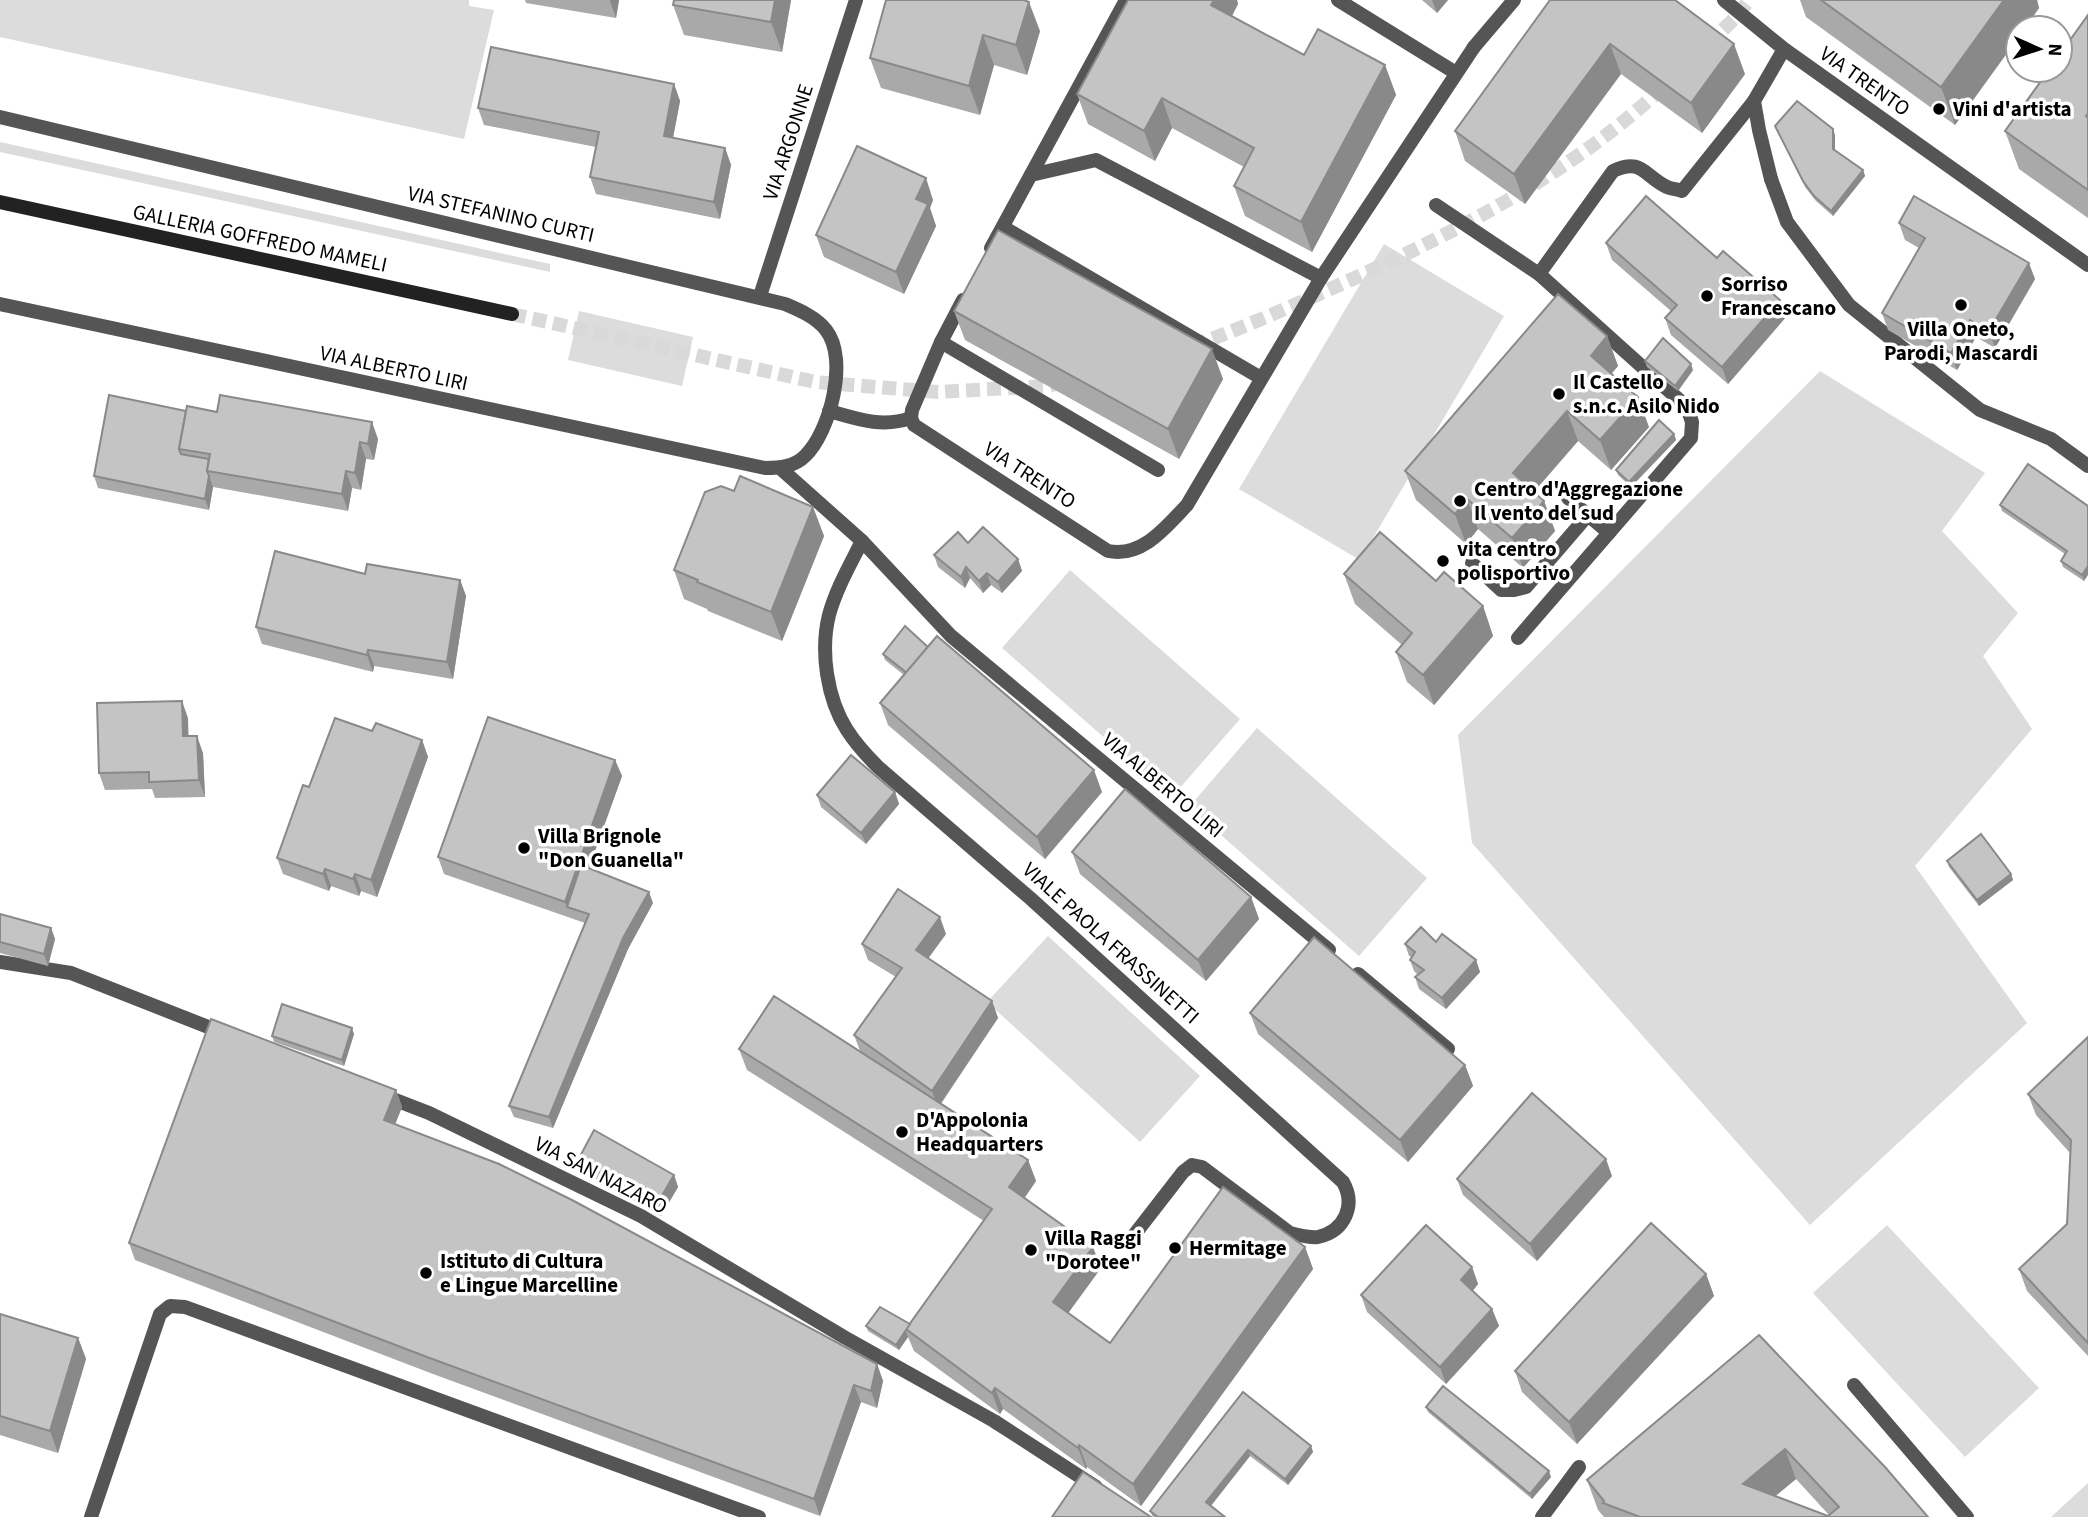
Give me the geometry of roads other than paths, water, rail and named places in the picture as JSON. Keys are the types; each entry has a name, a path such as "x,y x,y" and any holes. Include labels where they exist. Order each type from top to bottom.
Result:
{"street":[{"name":"VIA ARGONNE","path":"760,296 856,0"},
{"path":"984,261 1126,0"},
{"path":"1338,0 1456,73"},
{"name":"VIA TRENTO","path":"911,418 914,425 1108,551 1119,553 1142,546 1187,505 1321,278 1474,47 1514,0"},
{"name":"VIA TRENTO","path":"1724,0 1784,49 2088,265"},
{"path":"1539,274 1613,171 1627,165 1640,167 1667,187 1682,191 1754,101 1784,49"},
{"path":"1754,101 1771,179 1787,222 1849,305 1980,410 2052,439 2088,467"},
{"name":"VIA STEFANINO CURTI","path":"0,117 760,296 801,311 826,329 837,356 836,383 829,411 813,447 804,458 780,468"},
{"path":"1031,175 1096,160 1321,278"},
{"name":"GALLERIA GOFFREDO MAMELI","path":"0,202 512,314"},
{"path":"1436,205 1539,274 1687,407 1692,422 1691,438 1518,638"},
{"path":"1003,227 1261,378"},
{"path":"829,411 878,423 898,423 911,418 941,342 972,284"},
{"name":"VIA ALBERTO LIRI","path":"0,304 683,452 751,466 780,468"},
{"path":"941,342 1158,470"},
{"path":"780,468 862,541"},
{"path":"1568,498 1609,533"},
{"path":"1472,563 1501,590 1526,587 1588,515"},
{"name":"VIA ALBERTO LIRI","path":"862,541 951,636 1448,1049"},
{"name":"VIALE PAOLA FRASSINETTI","path":"862,541 836,594 828,618 826,645 828,672 837,710 860,748 878,767 1030,898 1323,1163 1343,1182 1349,1192 1350,1203 1337,1227 1327,1234 1303,1236 1290,1233 1202,1167 1192,1165 1183,1172 1130,1239"},
{"path":"0,962 71,973 237,1038"},
{"name":"VIA SAN NAZARO","path":"378,1093 429,1113 641,1216 844,1337 994,1420 1107,1495"},
{"path":"90,1517 160,1314 170,1306 185,1307 759,1517"},
{"path":"1854,1385 1967,1517"},
{"path":"1542,1517 1579,1467"}],"tunnel":[{"path":"1708,44 1749,0"},
{"path":"1193,346 1355,278 1478,217 1557,170 1594,144 1631,116 1665,85"},
{"path":"512,314 815,382 938,392 1048,386 1065,381"}],"place":[{"name":"Vini d'artista","path":"1939,109"},
{"name":"Sorriso Francescano","path":"1707,296"},
{"name":"Villa Oneto, Parodi, Mascardi","path":"1961,305"},
{"name":"Il Castello s.n.c. Asilo Nido","path":"1559,394"},
{"name":"Centro d'Aggregazione Il vento del sud","path":"1460,501"},
{"name":"vita centro polisportivo","path":"1443,561"},
{"name":"Villa Brignole \"Don Guanella\"","path":"524,848"},
{"name":"D'Appolonia Headquarters","path":"902,1132"},
{"name":"Hermitage","path":"1175,1248"},
{"name":"Villa Raggi \"Dorotee\"","path":"1031,1250"},
{"name":"Istituto di Cultura e Lingue Marcelline","path":"426,1273"}]}
